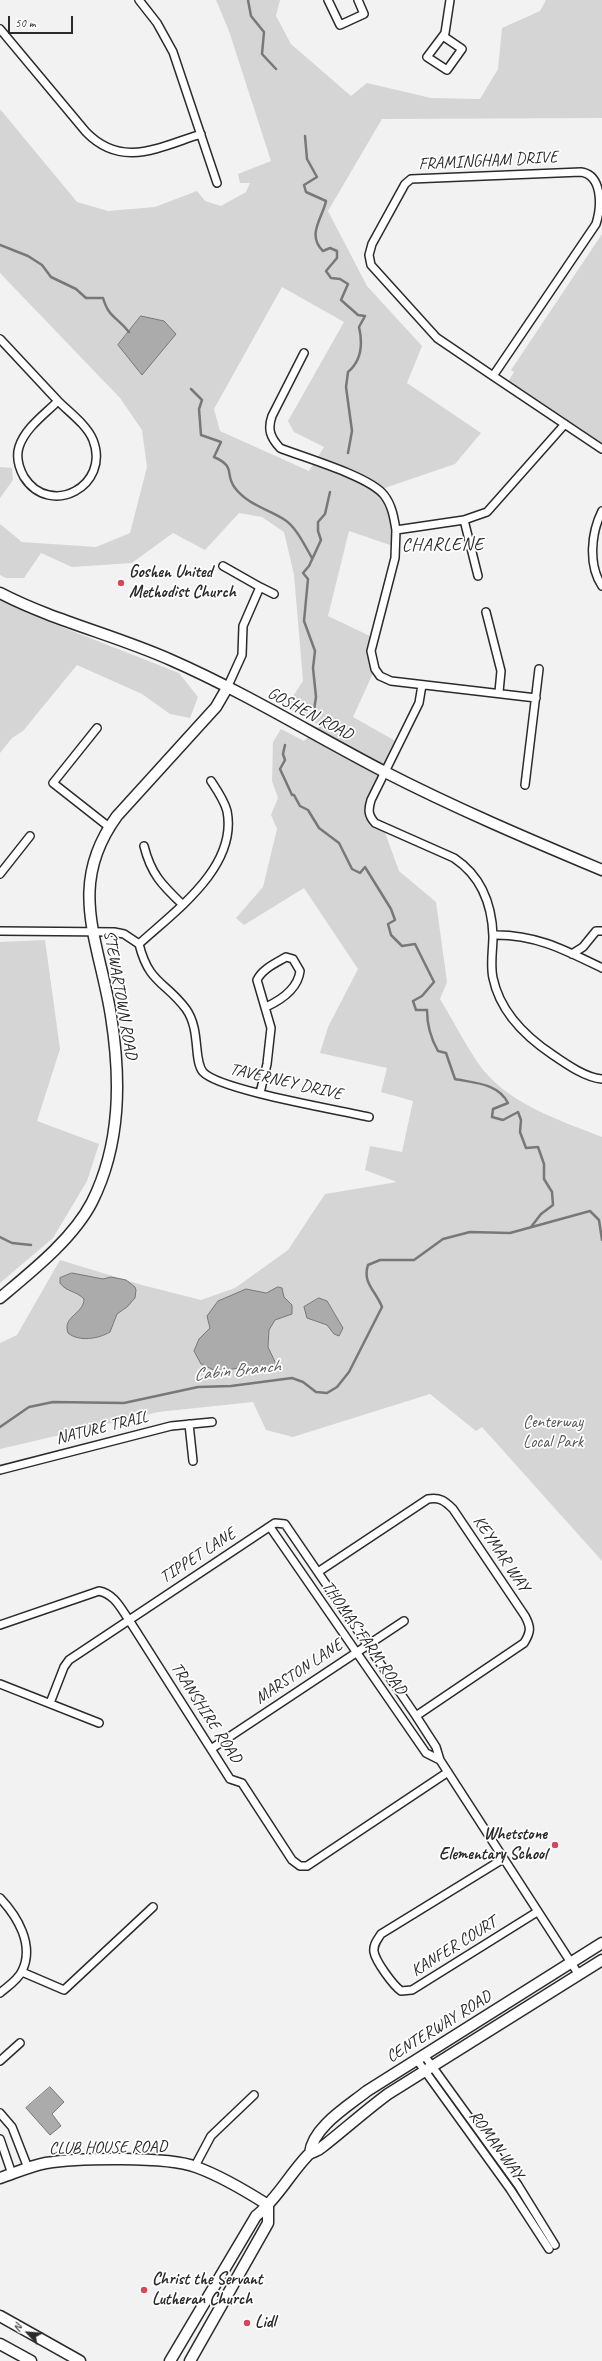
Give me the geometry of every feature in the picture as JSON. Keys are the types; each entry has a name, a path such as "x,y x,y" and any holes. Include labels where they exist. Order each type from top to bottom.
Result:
{"street":[{"path":"139,0 157,23 173,52 217,183"},
{"path":"328,0 340,25 364,14 358,0"},
{"path":"443,36 462,49 447,70 428,57 443,36 450,0"},
{"path":"0,30 86,132 95,142 106,148 118,152 139,154 201,134"},
{"name":"FRAMINGHAM DRIVE","path":"493,376 596,224 601,213 601,184 597,178 589,173 421,177 411,179 405,184 372,244 369,255 371,265 432,333 493,376 602,449"},
{"path":"0,338 58,401 92,439 97,456 96,466 89,480 78,490 65,495 49,495 42,493 28,483 20,471 18,456 19,447 26,433 58,401"},
{"path":"304,353 268,426 272,439 280,448 372,484 385,496 394,516 396,530 395,558 371,651 372,660 380,676 391,681 422,686 499,692 536,698"},
{"path":"396,530 464,520 478,516 494,506 565,424"},
{"path":"602,511 593,537 593,563 602,586"},
{"path":"464,520 478,576"},
{"path":"223,566 274,594"},
{"path":"226,688 242,655 243,626 260,587"},
{"name":"GOSHEN ROAD","path":"0,593 31,608 104,632 171,660 384,772 474,815 602,870"},
{"path":"486,612 501,671 499,692"},
{"path":"525,785 539,669"},
{"path":"422,686 419,703 370,800 368,811 370,818 375,823 454,858 464,865 485,893 493,935 491,963 493,979 500,998 509,1014 527,1036 542,1048 563,1062 601,1080"},
{"name":"STEWARTOWN ROAD","path":"0,1298 31,1272 74,1228 91,1203 108,1165 116,1119 117,1069 111,1016 89,905 89,882 94,858 109,827 216,706 226,688"},
{"path":"97,728 53,783 109,827"},
{"path":"0,931 114,932 124,934 139,944 182,904 213,871 226,846 227,811 224,801 212,781"},
{"path":"0,874 30,836"},
{"path":"144,846 148,862 157,880 182,904"},
{"path":"572,954 583,947 596,931 602,931"},
{"path":"493,935 513,935 534,938 602,968"},
{"name":"TAVERNEY DRIVE","path":"139,944 143,962 149,972 186,1009 192,1020 196,1033 198,1060 203,1072 223,1084 369,1117"},
{"path":"260,1093 267,1064 271,1028 266,1007 257,987 260,975 286,957 293,959 300,971 294,986 275,1003 266,1007"},
{"name":"NATURE TRAIL","path":"0,1470 171,1426 212,1422"},
{"path":"189,1424 193,1461"},
{"name":"KEYMAR WAY","path":"318,1572 428,1499 437,1498 453,1509 525,1616 530,1625 530,1634 524,1643 416,1716"},
{"name":"TIPPET LANE","path":"129,1620 275,1523 285,1524"},
{"name":"THOMAS FARM ROAD","path":"285,1524 416,1716 436,1747 440,1760 537,1912 579,1974"},
{"name":"THOMAS FARM ROAD","path":"270,1527 355,1653 426,1753 440,1760"},
{"name":"TRANSHIRE ROAD","path":"0,1625 98,1591 107,1592 115,1599 129,1620 230,1779 242,1783 292,1860 300,1866 307,1866 448,1772"},
{"path":"50,1703 64,1667 70,1660 129,1620"},
{"name":"MARSTON LANE","path":"211,1749 404,1621"},
{"path":"0,1684 99,1723"},
{"name":"KANFER COURT","path":"503,1859 381,1934 375,1943 374,1953 394,1985 401,1991 412,1990 537,1912"},
{"path":"0,1898 19,1921 26,1952 22,1972 0,1993"},
{"path":"22,1972 64,1990 153,1907"},
{"name":"CENTERWAY ROAD","path":"310,2153 311,2142 333,2118 367,2091 602,1943"},
{"name":"CENTERWAY ROAD","path":"170,2361 256,2216 268,2206 289,2176 310,2153 320,2150 356,2117 428,2068 602,1960"},
{"path":"0,2061 20,2043"},
{"name":"ROMAN WAY","path":"420,2058 510,2189 552,2247"},
{"path":"194,2166 211,2136 254,2095"},
{"path":"0,2113 12,2127 28,2168"},
{"path":"0,2139 12,2174"},
{"name":"CLUB HOUSE ROAD","path":"0,2178 28,2168 65,2161 163,2161 194,2166 237,2187 268,2206"},
{"path":"190,2361 268,2223 268,2206"},
{"path":"0,2316 80,2361"},
{"path":"0,2344 32,2361"}],"green space":[{"name":"Centerway Local Park","path":"216,0 280,0 276,16 291,44 351,96 367,83 431,98 480,99 498,69 502,28 540,11 546,0 602,0 602,118 382,119 328,211 367,286 422,346 407,383 481,433 455,464 379,490 388,502 396,547 349,531 328,616 374,638 375,669 353,717 399,743 368,811 383,827 399,871 436,902 447,982 440,999 473,1056 485,1072 497,1084 524,1103 539,1111 602,1137 602,1561 482,1427 476,1431 430,1394 293,1437 266,1430 253,1402 158,1412 0,1449 0,1343 17,1335 60,1260 142,1285 201,1300 235,1288 288,1250 325,1194 397,1182 365,1170 370,1146 402,1152 413,1101 381,1092 387,1068 320,1053 328,1027 358,969 304,888 244,925 236,918 263,887 277,829 271,815 278,798 272,781 273,742 281,729 304,741 320,725 286,707 303,681 294,575 284,532 262,517 239,513 205,550 173,533 132,563 72,567 41,553 24,578 6,578 0,575 0,524 22,542 96,547 130,533 147,467 142,430 120,398 0,273 0,109 77,202 108,211 155,207 197,191 205,201 221,206 246,192 250,183 240,183 238,174 271,161 229,31","holes":["282,287 344,322 288,421 294,432 324,447 309,471 220,431 214,409"]},
{"path":"602,234 602,449 506,385 514,372 511,370"},
{"path":"0,467 12,468 13,480 0,498"},
{"path":"0,593 42,614 39,618 179,673 198,697 190,718 170,714 142,694 77,665 23,731 12,738 0,753"},
{"path":"45,940 60,1049 37,1121 99,1144 87,1181 53,1238 0,1283 0,942"}],"shaded area":[{"path":"141,316 164,321 176,334 142,375 118,345"},
{"path":"72,1273 103,1279 111,1277 126,1280 135,1287 135,1298 127,1307 117,1314 110,1332 94,1338 78,1338 68,1333 68,1323 81,1308 84,1299 78,1294 62,1286 60,1283 60,1278"},
{"path":"278,1287 282,1288 284,1297 292,1305 292,1314 275,1320 269,1330 268,1347 277,1366 275,1369 265,1370 243,1367 218,1372 201,1364 194,1351 199,1339 210,1328 207,1316 218,1301 246,1289 266,1293"},
{"path":"319,1298 327,1301 343,1328 339,1336 334,1334 327,1325 307,1318 304,1307"},
{"path":"50,2087 64,2102 52,2114 61,2126 50,2135 26,2108"}],"waterway":[{"path":"248,0 251,16 264,32 262,54 276,69"},
{"path":"305,136 307,159 317,177 304,185 306,192 326,201 317,226 316,239 318,245 323,251 330,248 337,251 337,258 326,271 331,278 340,279 348,284 341,300 358,315 365,316 359,327 361,340 359,357 348,372 346,387 352,431 348,453"},
{"path":"0,245 28,256 42,265 51,277 76,289 86,298 103,298 110,313 129,332"},
{"path":"191,389 202,400 199,409 201,435 221,442 214,457 225,464 228,468 230,479 235,488 252,503 279,516 289,523 300,537 312,558"},
{"path":"314,710 316,697 313,668 315,651 304,621 308,579 303,573 309,566 321,540 318,531 318,522 325,514 330,492"},
{"path":"285,745 283,754 285,760 280,769 292,795 294,795 300,806 308,810 319,828 339,843 352,869 360,873 365,867 391,909 395,920 388,924 391,935 402,946 415,944 434,982 422,996 413,1001 416,1010 427,1010 428,1026 433,1041 438,1051 446,1053 455,1079 485,1085 498,1091 504,1096 508,1103 493,1109 492,1117 503,1120 518,1112 521,1120 520,1132 526,1148 538,1147 544,1164 544,1179 552,1192 553,1205 541,1214 531,1227"},
{"name":"Cabin Branch","path":"0,1427 29,1407 53,1402 124,1403 198,1387 231,1386 292,1378 303,1382 316,1392 327,1393 337,1387 349,1372 382,1307 368,1282 368,1265 380,1260 414,1260 443,1239 470,1232 510,1233 590,1211 599,1220 602,1240"},
{"path":"0,1237 12,1243 31,1245"}],"place":[{"name":"Goshen United Methodist Church","path":"121,583"},
{"name":"Whetstone Elementary School","path":"555,1845"},
{"name":"Christ the Servant Lutheran Church","path":"144,2290"},
{"name":"Lidl","path":"247,2323"}],"district":[{"name":"CHARLENE","path":"443,545"}]}
